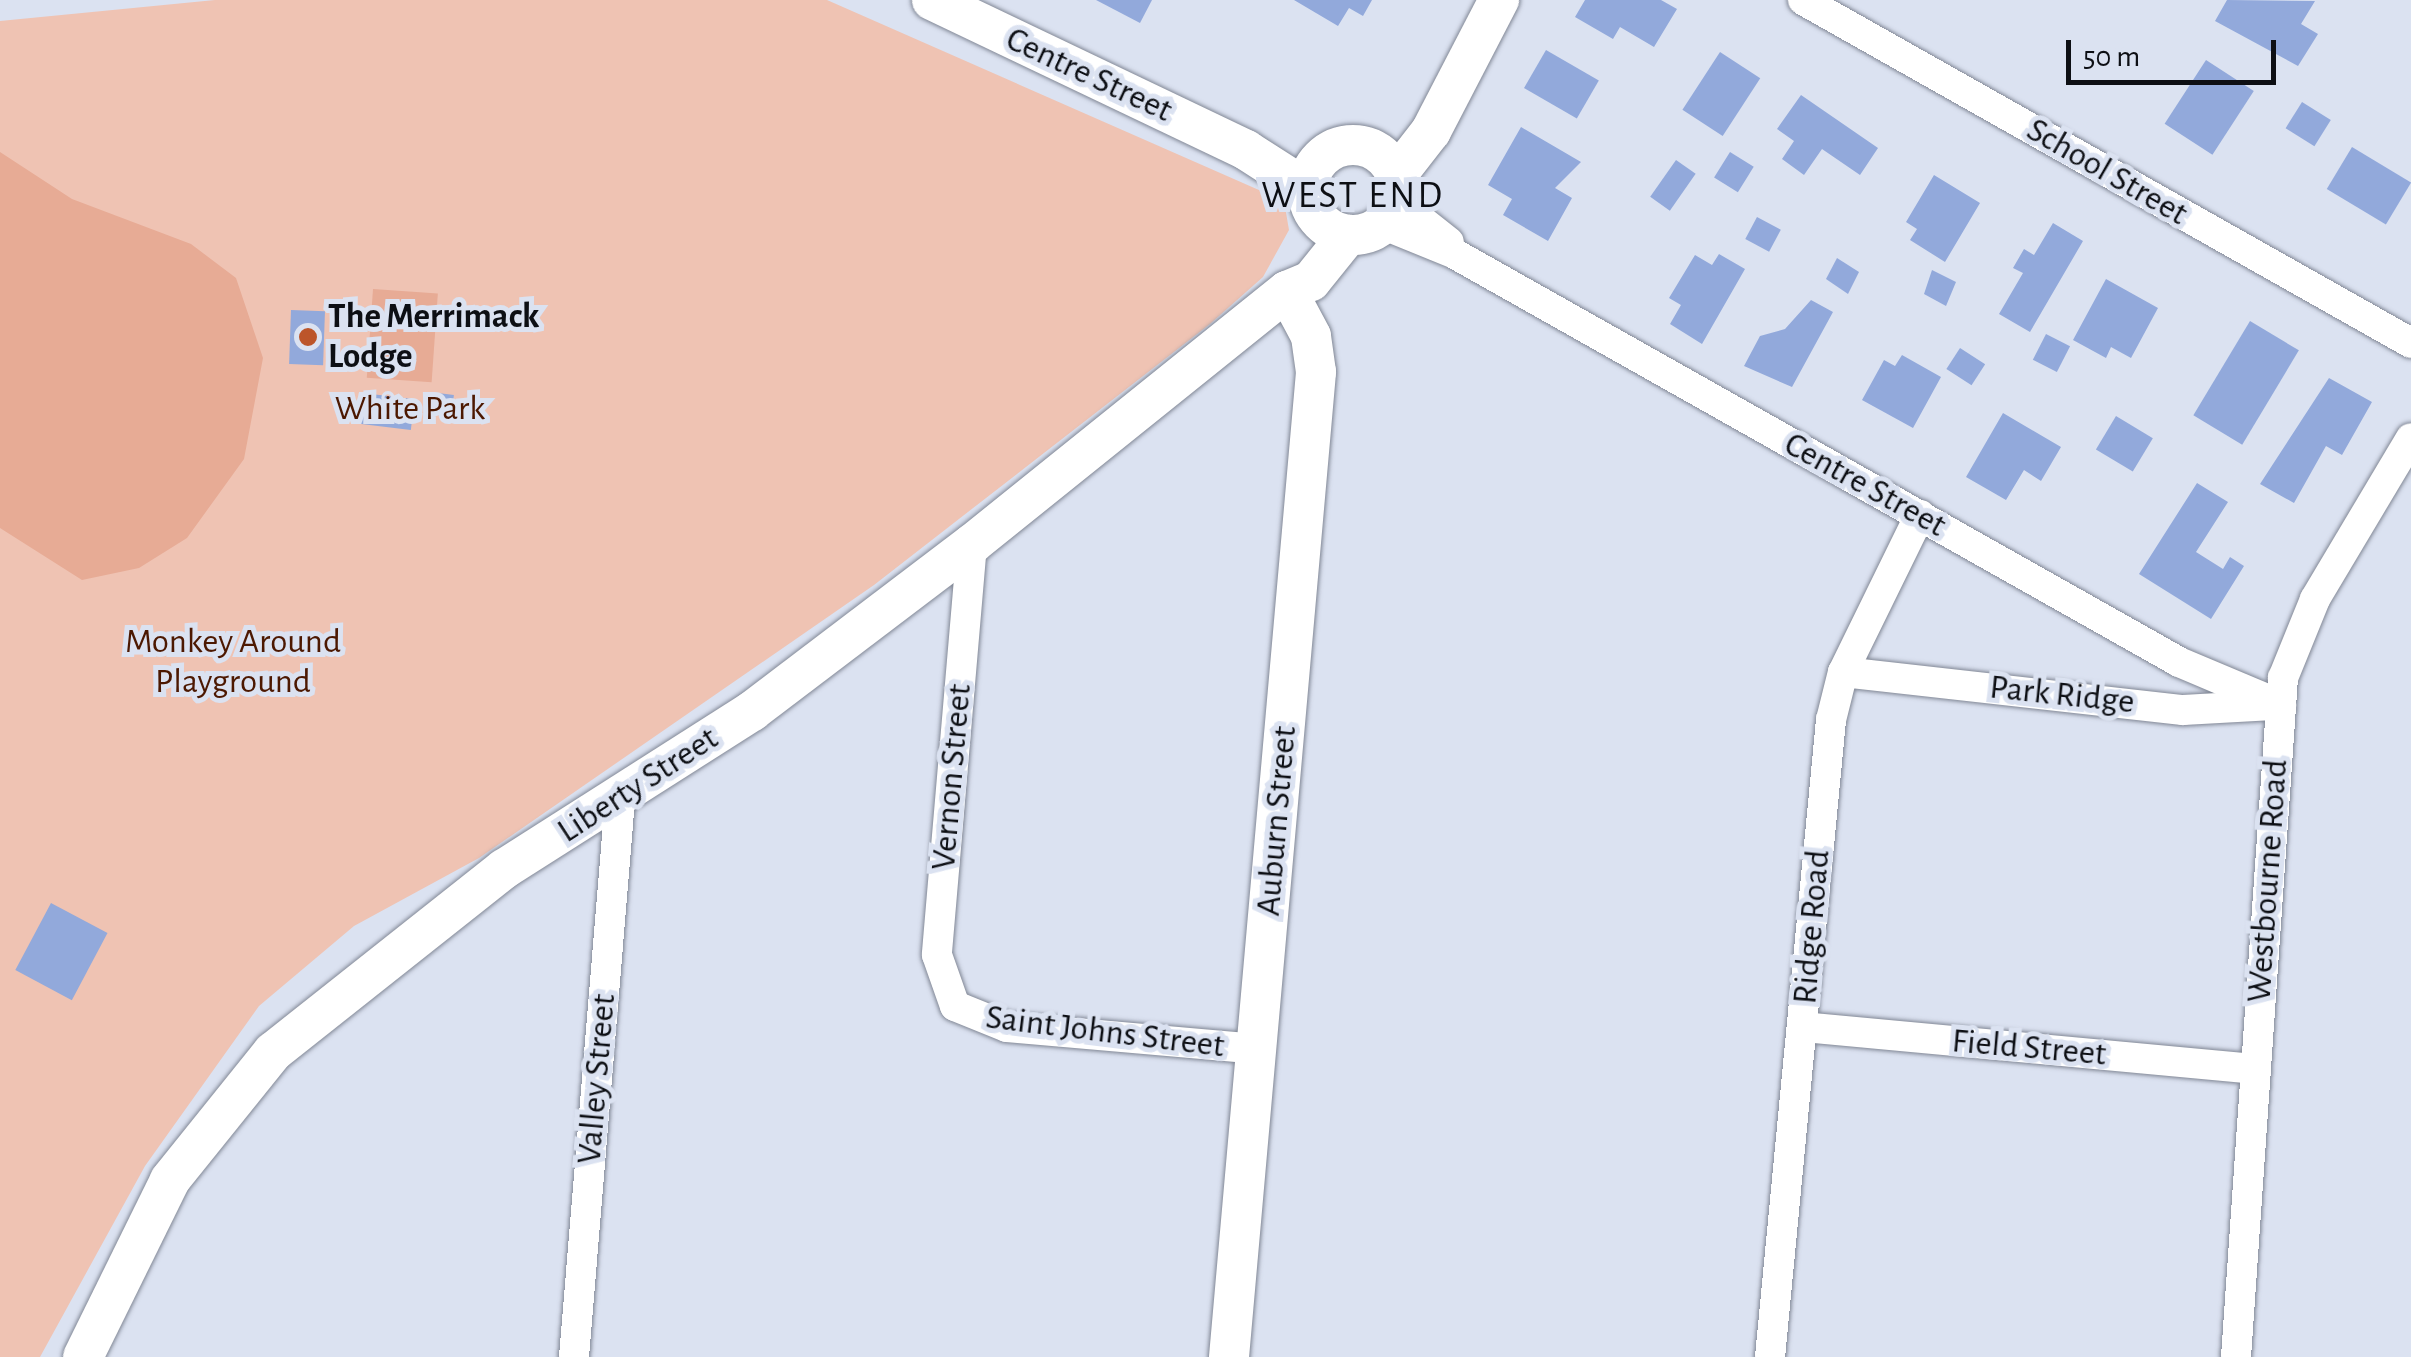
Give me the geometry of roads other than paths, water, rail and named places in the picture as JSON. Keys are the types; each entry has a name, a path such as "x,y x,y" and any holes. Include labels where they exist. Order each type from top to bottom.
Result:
{"street":[{"name":"Centre Street","path":"932,0 1246,150 1355,193 1446,236 1455,254 2179,662 2281,705"},
{"name":"Liberty Street","path":"84,1357 170,1180 273,1052 440,915 620,800 972,544 1286,291 1311,281 1355,193 1440,105 1498,0"},
{"name":"School Street","path":"1803,0 2411,343"},
{"name":"Auburn Street","path":"1230,1357 1316,372 1311,336 1286,291"},
{"name":"Westbourne Road","path":"2236,1357 2281,705 2292,648 2315,599 2411,438"},
{"name":"Ridge Road","path":"1770,1357 1844,672 1920,515"},
{"name":"Vernon Street","path":"955,1006 938,955 972,544"},
{"name":"Park Ridge","path":"1844,672 2183,710 2281,705"},
{"name":"Valley Street","path":"574,1357 620,800"},
{"name":"Saint Johns Street","path":"955,1006 1007,1028 1257,1049"},
{"name":"Field Street","path":"1803,1027 2255,1070"}],"place":[{"name":"The Merrimack Lodge","path":"308,337"}],"district":[{"name":"WEST END","path":"1353,197"}],"park label":[{"name":"White Park","path":"410,409"},
{"name":"Monkey Around Playground","path":"233,662"}]}
